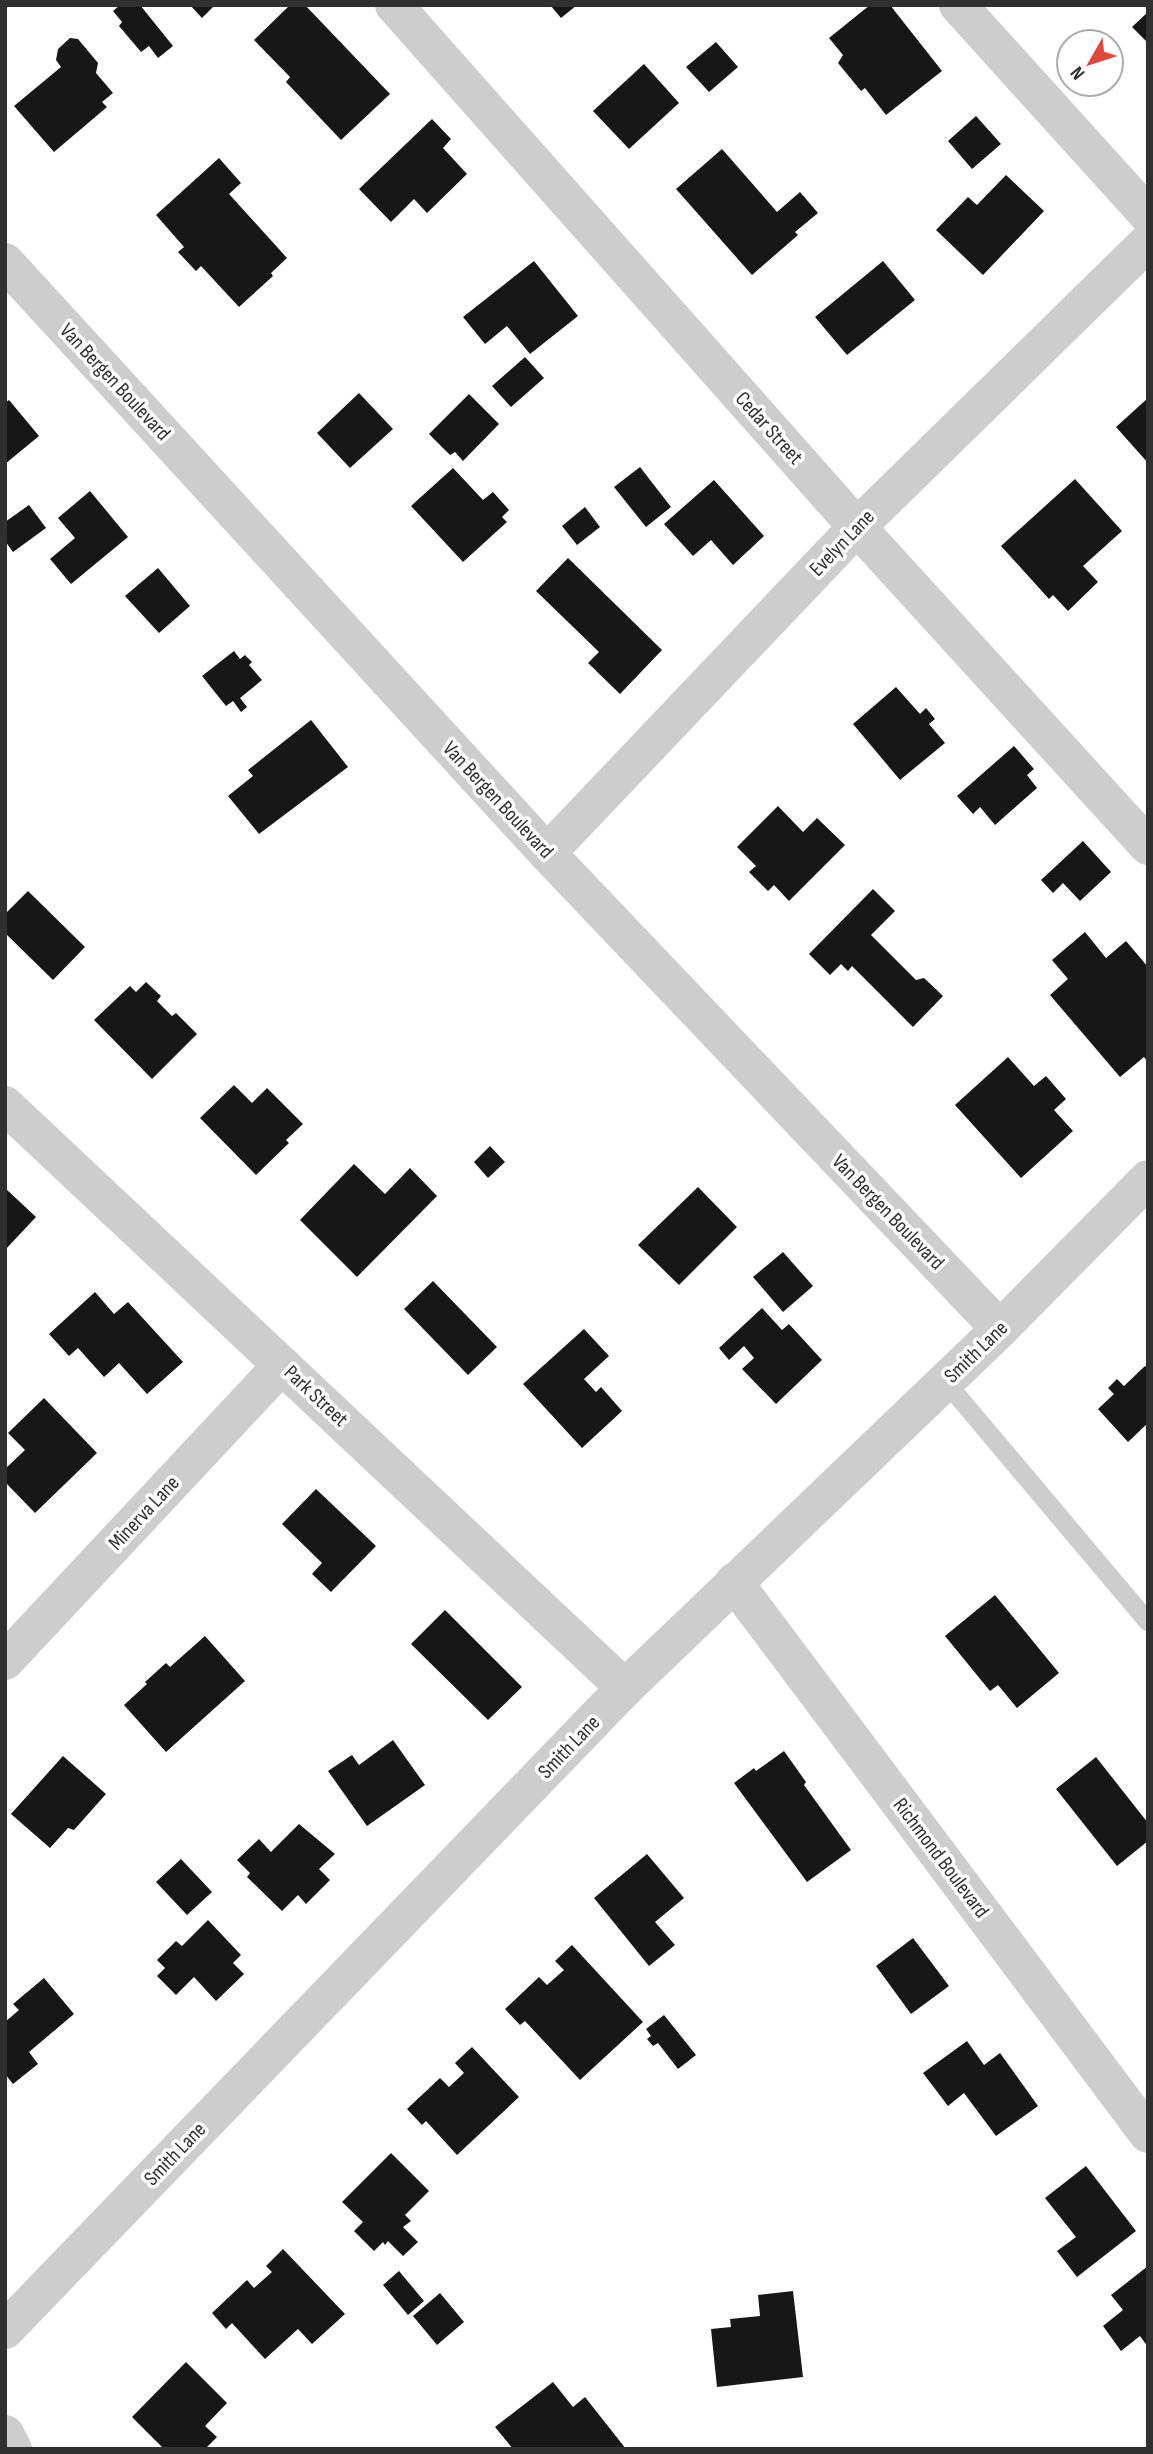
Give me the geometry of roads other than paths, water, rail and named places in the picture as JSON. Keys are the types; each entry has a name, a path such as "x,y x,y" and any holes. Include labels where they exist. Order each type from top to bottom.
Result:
{"street":[{"name":"Cedar Street","path":"394,5 857,527 1148,846"},
{"path":"958,5 1148,215"},
{"name":"Evelyn Lane","path":"547,853 857,527 1148,242"},
{"name":"Van Bergen Boulevard","path":"5,262 547,853 1000,1329"},
{"name":"Park Street","path":"5,1105 625,1688"},
{"name":"Smith Lane","path":"5,2330 625,1688 1000,1329 1148,1179"},
{"name":"Minerva Lane","path":"5,1661 282,1364"},
{"name":"Richmond Boulevard","path":"734,1582 1148,2134"},
{"path":"5,2434 13,2449"}],"lane":[{"path":"946,1381 1148,1622"}]}
